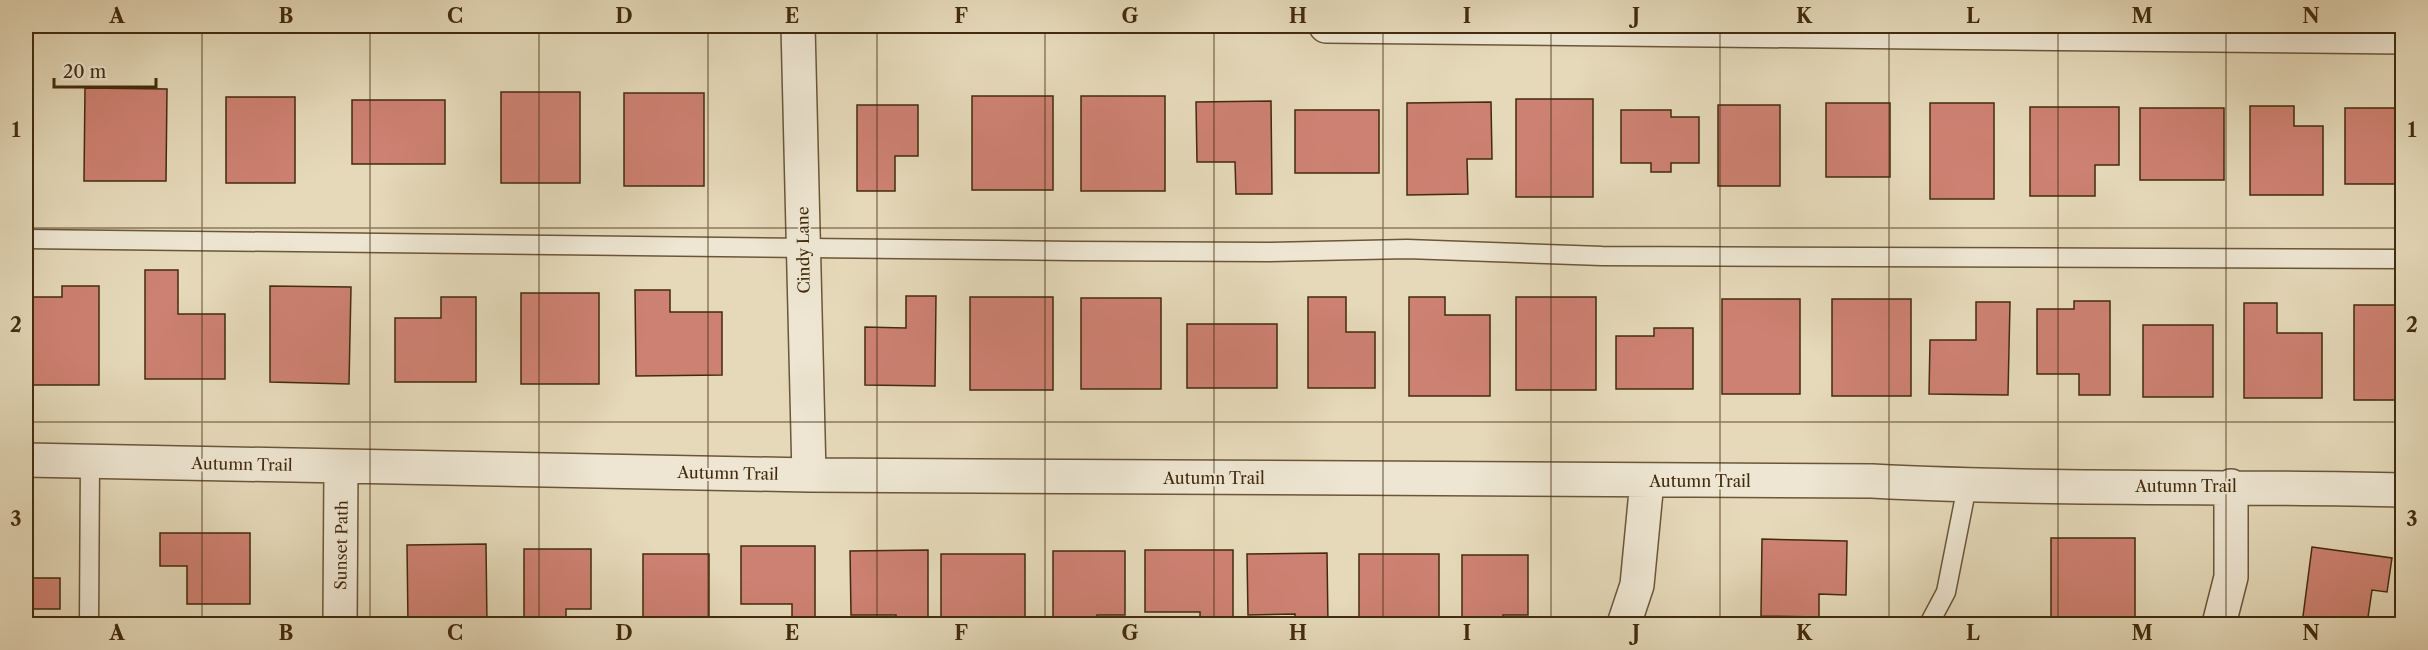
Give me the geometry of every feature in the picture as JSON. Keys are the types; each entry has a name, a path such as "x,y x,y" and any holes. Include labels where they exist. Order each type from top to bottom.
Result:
{"street":[{"name":"Cindy Lane","path":"798,26 809,475"},
{"path":"1326,26 2403,37"},
{"name":"Autumn Trail","path":"26,460 809,475 1872,482 1967,486 2231,486 2403,490"},
{"name":"Sunset Path","path":"340,624 341,466"},
{"path":"1624,624 1637,585 1647,481"},
{"path":"2219,624 2231,577 2231,486"}],"lane":[{"path":"26,239 1200,252 1407,249 1602,256 2403,259"},
{"path":"89,624 90,461"},
{"path":"1929,624 1947,592 1967,486"}],"building":[{"path":"85,88 167,89 166,181 84,181"},
{"path":"501,92 580,92 580,183 501,183"},
{"path":"624,93 704,93 704,186 624,186"},
{"path":"972,96 1053,96 1053,190 972,190"},
{"path":"1081,96 1165,96 1165,191 1081,191"},
{"path":"226,97 295,97 295,183 226,183"},
{"path":"1516,99 1593,99 1593,197 1516,197"},
{"path":"352,100 445,100 445,164 352,164"},
{"path":"1271,101 1272,194 1236,194 1235,162 1197,162 1196,102"},
{"path":"1491,102 1492,159 1467,159 1468,194 1407,195 1407,103"},
{"path":"1826,103 1890,103 1890,177 1826,177"},
{"path":"1930,103 1994,103 1994,199 1930,199"},
{"path":"857,105 918,105 918,156 895,156 895,191 857,191"},
{"path":"1718,105 1780,105 1780,186 1718,186"},
{"path":"2250,106 2294,106 2294,126 2323,126 2323,195 2250,195"},
{"path":"2030,107 2119,107 2119,165 2095,165 2095,196 2030,196"},
{"path":"2140,108 2224,108 2224,180 2140,180"},
{"path":"2345,108 2402,108 2402,184 2345,184"},
{"path":"1295,110 1379,110 1379,173 1295,173"},
{"path":"1621,110 1671,110 1671,117 1699,117 1699,163 1671,163 1671,172 1651,172 1651,163 1621,163"},
{"path":"145,270 178,270 178,314 225,314 225,379 145,379"},
{"path":"62,286 99,286 99,385 26,385 26,297 62,297"},
{"path":"270,286 351,287 349,384 270,382"},
{"path":"635,290 670,290 670,312 722,312 722,375 636,376"},
{"path":"521,293 599,293 599,384 521,384"},
{"path":"906,296 936,296 935,386 865,385 865,327 906,328"},
{"path":"441,297 476,297 476,382 395,382 395,318 441,318"},
{"path":"970,297 1053,297 1053,390 970,390"},
{"path":"1308,297 1346,297 1346,332 1375,332 1375,388 1308,388"},
{"path":"1409,297 1445,297 1445,315 1490,315 1490,396 1409,396"},
{"path":"1516,297 1596,297 1596,390 1516,390"},
{"path":"1081,298 1161,298 1161,389 1081,389"},
{"path":"1722,299 1800,299 1800,394 1722,394"},
{"path":"1832,299 1911,299 1911,396 1832,396"},
{"path":"2074,301 2110,301 2110,395 2079,395 2079,374 2037,374 2037,309 2074,309"},
{"path":"1976,302 2010,302 2008,395 1929,394 1930,340 1976,340"},
{"path":"2244,303 2277,303 2277,333 2322,333 2322,398 2244,398"},
{"path":"2354,305 2399,305 2399,328 2402,328 2402,400 2354,400"},
{"path":"1187,324 1277,324 1277,388 1187,388"},
{"path":"2143,325 2213,325 2213,397 2143,397"},
{"path":"1654,328 1693,328 1693,389 1616,389 1616,336 1654,336"},
{"path":"160,533 250,533 250,604 187,604 187,566 160,566"},
{"path":"2051,538 2135,538 2135,624 2051,624"},
{"path":"1762,539 1847,541 1846,595 1819,594 1819,617 1761,616"},
{"path":"26,544 33,544 33,578 60,578 60,609 26,609"},
{"path":"486,544 487,624 408,624 407,545"},
{"path":"741,546 815,546 815,624 792,624 792,604 741,604"},
{"path":"2312,547 2392,558 2387,592 2372,590 2367,624 2302,624"},
{"path":"524,549 591,549 591,609 566,609 566,624 524,624"},
{"path":"928,550 928,624 896,624 896,615 851,615 850,551"},
{"path":"1145,550 1233,550 1233,624 1200,624 1200,612 1145,612"},
{"path":"1053,551 1125,551 1125,615 1097,615 1097,624 1053,624"},
{"path":"1327,553 1328,624 1295,624 1295,614 1248,615 1247,554"},
{"path":"643,554 709,554 709,624 643,624"},
{"path":"941,554 1025,554 1025,620 941,620"},
{"path":"1359,554 1439,554 1439,624 1359,624"},
{"path":"1462,555 1528,555 1528,615 1503,615 1503,624 1462,624"}]}
